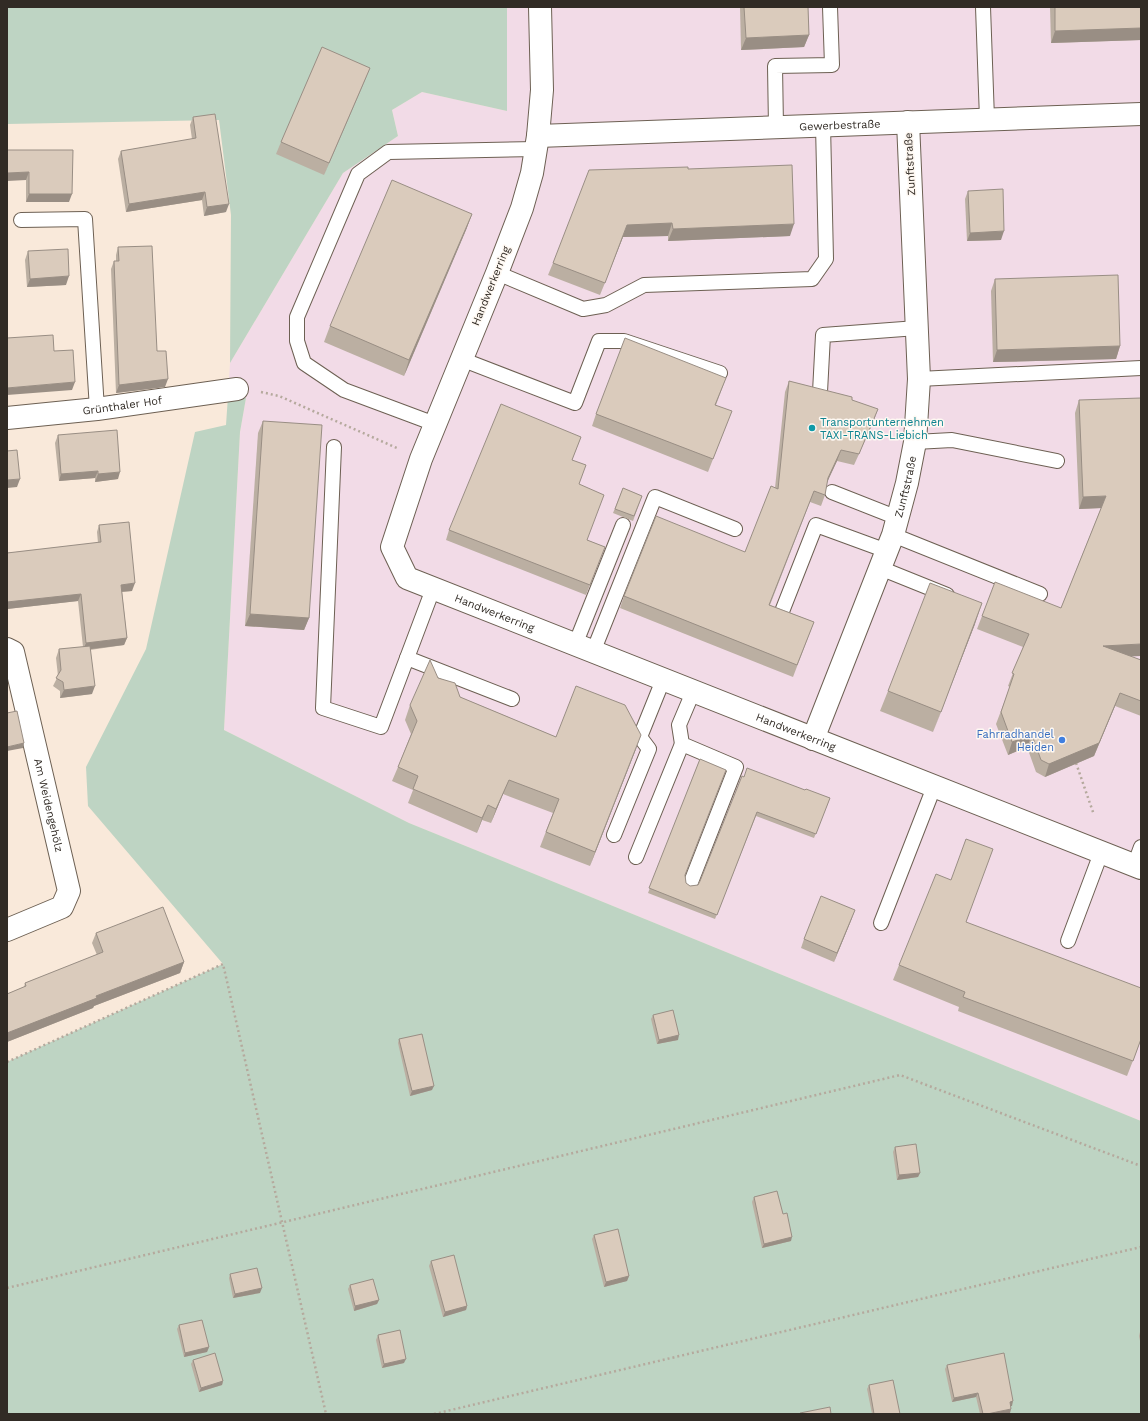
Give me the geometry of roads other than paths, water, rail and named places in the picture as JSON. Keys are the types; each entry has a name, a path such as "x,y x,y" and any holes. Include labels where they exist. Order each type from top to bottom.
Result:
{"street":[{"name":"Handwerkerring","path":"540,7 542,90 537,143 532,173 522,208 497,273 421,459 392,547 407,578 1101,853 1139,860"},
{"name":"Gewerbestraße","path":"537,143 776,127 1141,114"},
{"name":"Zunftstraße","path":"813,739 890,543 915,442 919,379 908,122"},
{"name":"Grünthaler Hof","path":"7,418 97,409 237,389"},
{"name":"Am Weidengehölz","path":"7,649 13,652 69,891 62,907 7,930"}],"lane":[{"path":"776,127 775,66 832,65 830,7"},
{"path":"983,7 987,119"},
{"path":"497,273 583,308 606,305 644,286 812,279 826,259 823,125"},
{"path":"436,424 344,390 304,363 297,340 297,317 358,174 388,152 537,143"},
{"path":"21,220 85,219 97,409"},
{"path":"820,392 823,335 917,328"},
{"path":"461,360 575,403 599,341 624,341 720,372"},
{"path":"919,379 1141,368"},
{"path":"915,442 952,440 1057,461"},
{"path":"334,447 323,708 381,727 433,589"},
{"path":"832,492 890,543 961,601"},
{"path":"584,649 655,497 735,530"},
{"path":"584,649 623,525"},
{"path":"781,614 816,525 890,543 1040,594"},
{"path":"407,658 512,699"},
{"path":"614,835 649,749 640,737 663,680"},
{"path":"636,857 682,744 679,725 693,692"},
{"path":"682,744 736,767 691,882"},
{"path":"881,923 934,787"},
{"path":"1068,941 1101,853"}],"place":[{"name":"Transportunternehmen TAXI-TRANS-Liebich","path":"812,428"},
{"name":"Fahrradhandel Heiden","path":"1062,740"}]}
